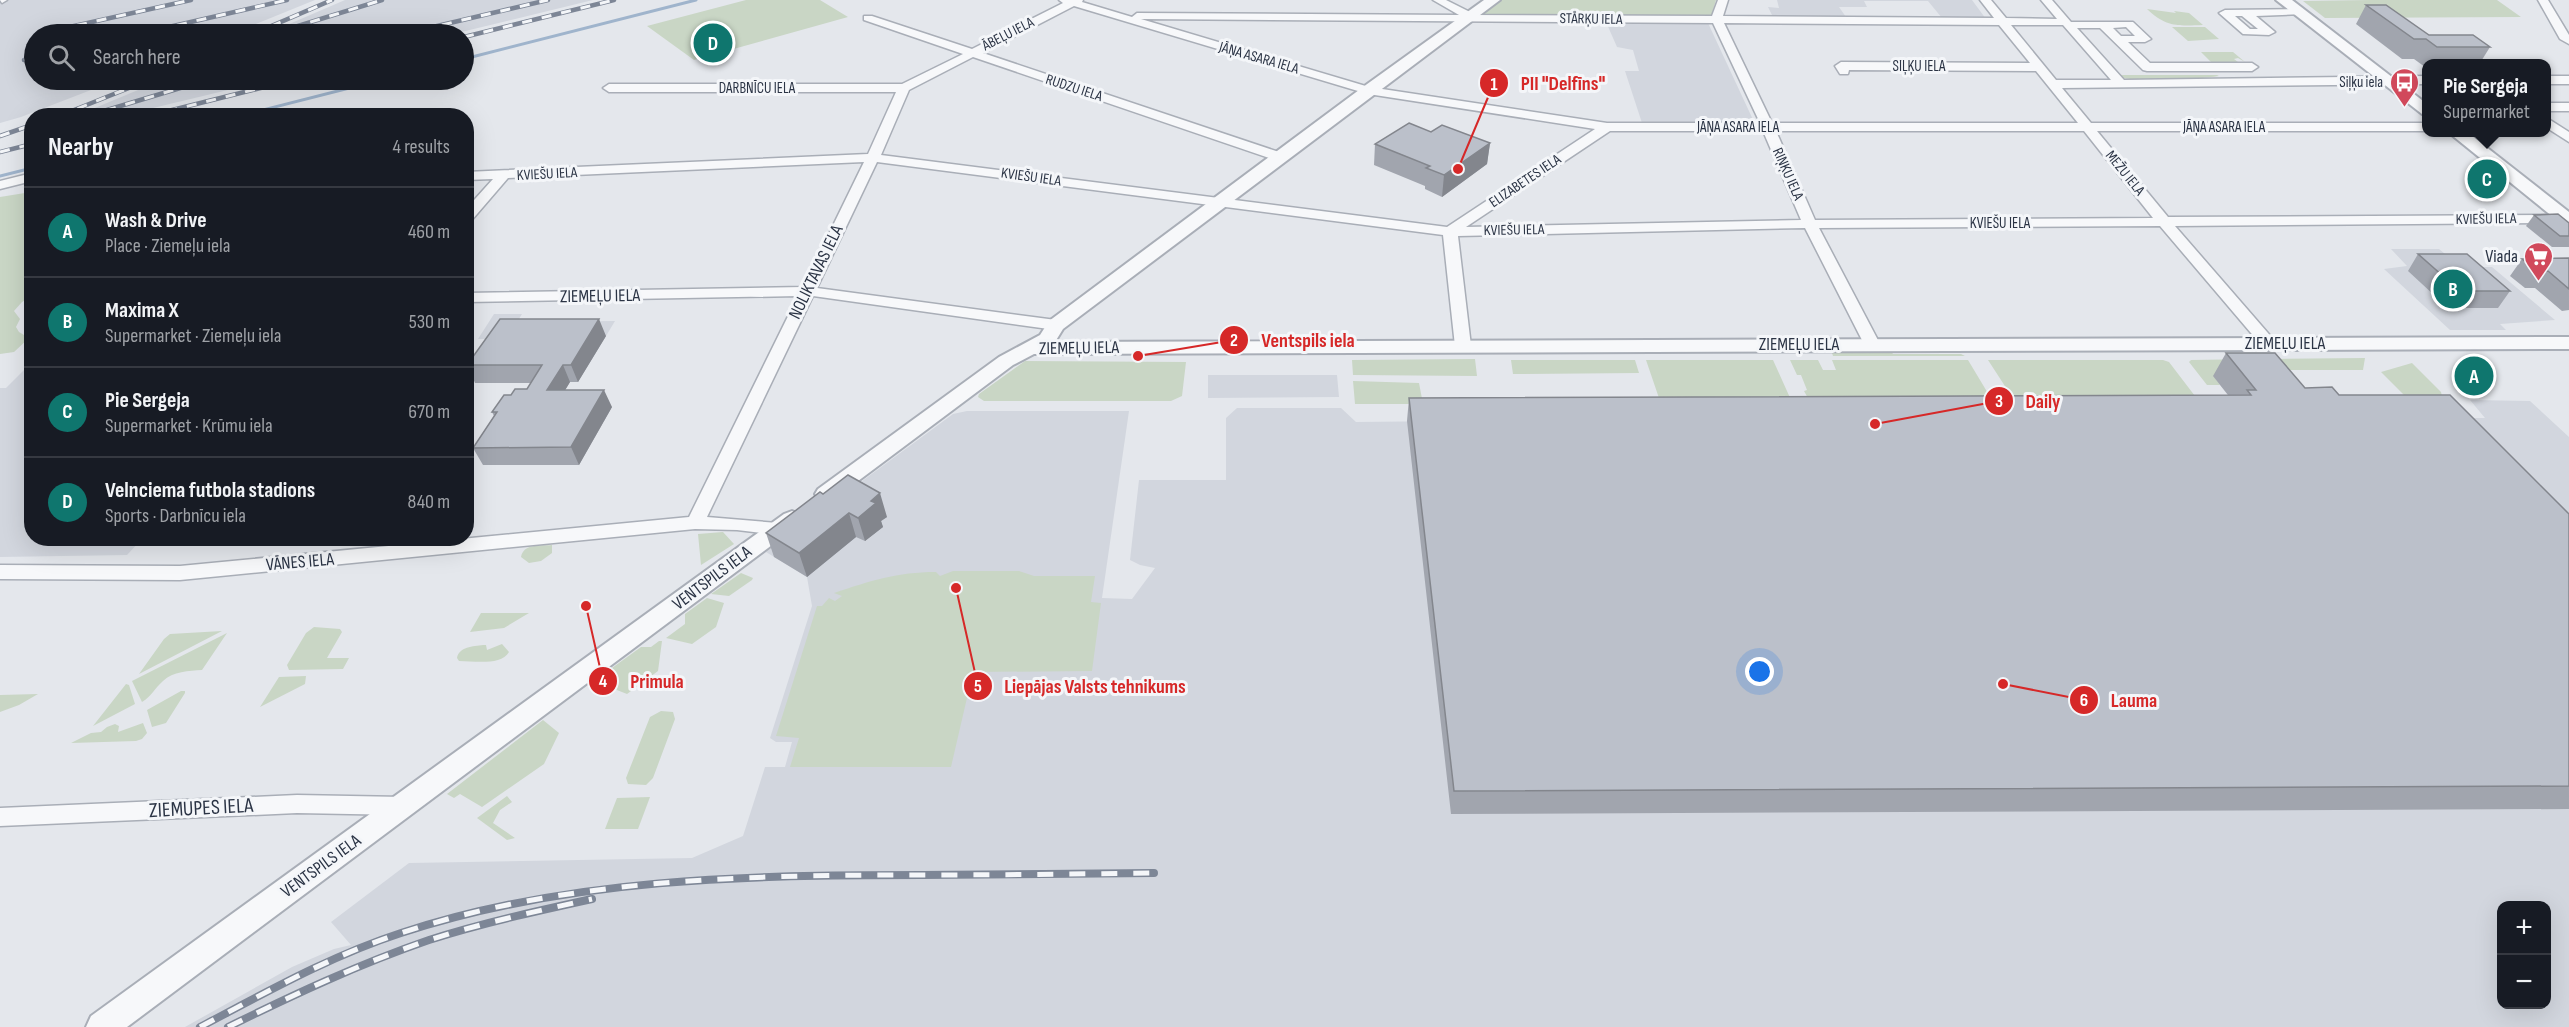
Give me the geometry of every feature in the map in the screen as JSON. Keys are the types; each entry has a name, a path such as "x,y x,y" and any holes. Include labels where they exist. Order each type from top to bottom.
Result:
{"street":[{"path":"1438,0 1471,17"},
{"name":"VENTSPILS IELA","path":"102,1027 1006,361 1047,339 1056,325 1368,90 1493,0"},
{"path":"1717,19 1723,0"},
{"name":"MEŽU IELA","path":"1985,0 2164,222 2268,344"},
{"path":"2046,0 2120,83"},
{"path":"2283,0 2422,107"},
{"path":"2543,0 2564,37 2569,40"},
{"name":"JĀŅA ASARA IELA","path":"1071,1 1368,90 1606,128 2422,127"},
{"name":"ĀBEĻU IELA","path":"970,53 1071,1"},
{"path":"2245,13 2299,12"},
{"name":"STĀRĶU IELA","path":"1116,16 1471,17 2129,24 2145,39 2117,39"},
{"name":"RUDZU IELA","path":"868,18 1280,157"},
{"name":"RIŅĶU IELA","path":"1717,19 1768,127 1810,224 1872,344"},
{"path":"2555,21 2569,21"},
{"path":"2103,25 2147,67"},
{"path":"904,88 970,53"},
{"name":"SIĻĶU IELA","path":"1844,71 1841,66 2039,67"},
{"path":"2106,67 2252,67"},
{"path":"2053,84 2422,80"},
{"path":"2551,80 2569,80"},
{"name":"DARBNĪCU IELA","path":"609,88 904,88"},
{"name":"NOLIKTAVAS IELA","path":"695,523 873,158 904,88"},
{"path":"2551,107 2569,107"},
{"path":"2551,125 2569,138"},
{"name":"ELIZABETES IELA","path":"1450,232 1606,128"},
{"path":"2462,137 2568,220"},
{"name":"KVIEŠU IELA","path":"474,176 873,158 1223,201 1450,232 1810,224 2568,220"},
{"path":"474,209 503,176"},
{"path":"0,185 24,179"},
{"path":"1450,232 1463,346"},
{"name":"ZIEMEĻU IELA","path":"474,298 807,291 1056,325"},
{"name":"ZIEMEĻU IELA","path":"1030,348 1872,344 2569,344"},
{"name":"VĀNES IELA","path":"474,544 695,523 737,524 778,529"},
{"name":"VĀNES IELA","path":"0,572 180,573 458,546"},
{"name":"ZIEMUPES IELA","path":"0,817 297,804 403,806"}],"shaded area":[{"path":"315,0 256,24 24,24 24,90 91,90 44,108 24,108 24,116 0,123 0,1"},
{"path":"345,0 593,0 474,29 474,24 289,24"},
{"path":"1777,0 1972,0 1986,19 1942,18 1928,1 1864,1 1867,7 1839,7 1846,17 1773,17 1768,7 1779,8"},
{"path":"1606,22 1708,23 1755,124 1642,123 1625,71 1639,71 1633,50 1617,47"},
{"path":"138,90 228,90 153,108 95,108"},
{"path":"2391,249 2439,249 2461,267 2492,267 2555,320 2500,324 2506,330 2450,330 2384,269 2407,266"},
{"path":"494,314 522,314 517,322 615,321 606,336 508,336 505,339 478,339"},
{"path":"24,370 24,546 135,546 127,555 0,557 0,388 6,388"},
{"path":"1208,375 1337,375 1339,397 1208,398"},
{"path":"2213,376 2324,418 2485,418 2470,400 2530,401 2569,437 2569,1027 185,1027 292,967 334,949 351,945 331,922 409,863 692,858 743,836 765,767 785,767 792,742 776,742 770,738 812,606 807,577 766,552 953,414 967,411 1129,411 1102,598 1132,599 1155,568 1130,560 1139,480 1226,480 1226,418 1237,408 1341,408 1356,422 2242,413"}],"green space":[{"path":"746,0 820,0 848,17 694,60 647,26"},
{"path":"1498,0 1716,0 1711,17 1482,14"},
{"path":"2497,0 2521,17 2325,18 2303,1"},
{"path":"2147,9 2189,13 2203,25 2172,24 2160,19"},
{"path":"2172,27 2205,27 2219,39 2188,41"},
{"path":"2201,52 2233,52 2245,62 2238,58 2234,59 2238,62 2212,63"},
{"path":"2116,75 2217,75 2219,76 2150,81"},
{"path":"24,193 24,301 14,311 20,319 16,327 24,335 24,343 14,352 0,354 0,197"},
{"path":"1890,350 1893,354 1961,354 1965,356 1833,356 1832,353"},
{"path":"2365,358 2363,370 2287,370 2273,359"},
{"path":"1475,359 1477,376 1353,375 1352,360"},
{"path":"2257,359 2214,376 2220,385 2207,385 2189,362 2191,360"},
{"path":"1511,360 1635,360 1639,373 1513,374"},
{"path":"1646,360 1773,360 1791,400 1660,401"},
{"path":"1790,360 1818,360 1823,370 1836,370 1832,360 1968,360 1992,400 1809,400 1804,391 1807,390 1801,375 1797,375"},
{"path":"1988,360 2163,360 2169,362 2198,400 2014,400"},
{"path":"1025,361 1186,362 1182,396 1171,401 984,401 978,397"},
{"path":"2412,363 2441,392 2442,396 2407,398 2381,372"},
{"path":"1353,381 1419,383 1423,404 1355,404"},
{"path":"723,532 734,544 701,565 698,534"},
{"path":"552,545 552,553 541,561 529,563 521,557 525,549 529,547"},
{"path":"953,571 1019,571 1034,576 1095,576 1091,602 1101,603 1092,671 973,672 951,767 790,767 799,738 776,736 817,606 822,606 829,598 835,601 842,596 834,593 872,581 922,572 936,572 940,576"},
{"path":"741,573 753,578 752,580 729,596 711,594"},
{"path":"707,598 724,603 716,627 692,644 666,638 685,624 685,614"},
{"path":"481,613 529,613 504,628 470,632"},
{"path":"314,627 340,629 342,632 327,658 349,658 343,669 289,670 287,665 306,633"},
{"path":"222,631 139,674 170,634"},
{"path":"227,633 202,670 171,675 142,702 132,681"},
{"path":"662,641 658,671 627,694 594,681 641,647 651,647"},
{"path":"502,644 509,652 494,661 459,661 457,658 460,651 467,648 486,645 487,650"},
{"path":"306,676 305,684 260,707 279,677"},
{"path":"126,684 129,685 135,704 93,726"},
{"path":"181,691 185,693 166,723 152,727 147,710"},
{"path":"38,694 19,705 0,712 0,695"},
{"path":"661,711 673,712 675,719 653,778 646,785 628,784 626,778 650,717"},
{"path":"543,720 559,733 544,764 482,807 460,794 454,798 447,794"},
{"path":"143,723 147,733 142,739 136,741 71,743 115,724 119,726 118,732"},
{"path":"507,796 512,802 500,810 493,823 515,838 507,840 477,818"},
{"path":"650,797 638,829 605,829 617,798"}],"building":[{"path":"2366,5 2386,5 2429,35 2473,35 2490,47 2437,47 2426,39 2414,39"},
{"path":"1409,123 1431,132 1442,125 1490,143 1444,175 1426,168 1430,166 1375,144"},
{"path":"2558,214 2569,223 2569,236 2560,236 2534,215"},
{"path":"2418,254 2467,254 2510,291 2460,291"},
{"path":"2569,258 2569,289 2548,271 2538,272 2522,259"},
{"path":"500,319 599,319 571,365 563,365 547,390 604,390 571,447 474,448 497,412 492,412 504,395 511,395 515,389 527,389 542,365 474,365 474,355"},
{"path":"2226,353 2275,353 2305,388 2332,387 2339,395 2450,395 2569,514 2569,786 1454,791 1409,398 2251,395 2247,390 2256,390"},
{"path":"848,475 880,493 871,501 876,503 858,518 849,513 799,553 766,533 820,492 823,494"}],"waterway":[{"path":"474,56 696,0"},
{"path":"271,108 342,90"},
{"path":"0,176 24,170"}],"railway":[{"path":"83,24 191,0"},
{"path":"182,24 287,0"},
{"path":"276,24 332,0"},
{"path":"304,24 382,0"},
{"path":"446,24 548,0"},
{"path":"474,35 614,0"},
{"path":"79,108 124,90"},
{"path":"114,108 174,90"},
{"path":"180,108 253,90"},
{"path":"0,136 24,128"},
{"path":"0,152 24,146"},
{"path":"200,1027 298,976 375,942 464,915 593,890 659,883 791,876 1154,873"},
{"path":"228,1027 327,980 429,940 489,923 592,899"}],"place":[{"name":"Velnciema futbola stadions","path":"713,43"},
{"name":"Siļķu iela","path":"2404,108"},
{"name":"PII \"Delfīns\"","path":"1458,169"},
{"name":"Pie Sergeja","path":"2487,179"},
{"name":"Viada","path":"2539,282"},
{"name":"Maxima X","path":"2453,289"},
{"name":"Ventspils iela","path":"1138,356"},
{"name":"Wash & Drive","path":"2474,376"},
{"name":"Daily","path":"1875,424"},
{"name":"Liepājas Valsts tehnikums","path":"956,588"},
{"name":"Primula","path":"586,606"},
{"name":"Lauma","path":"2003,684"}]}
